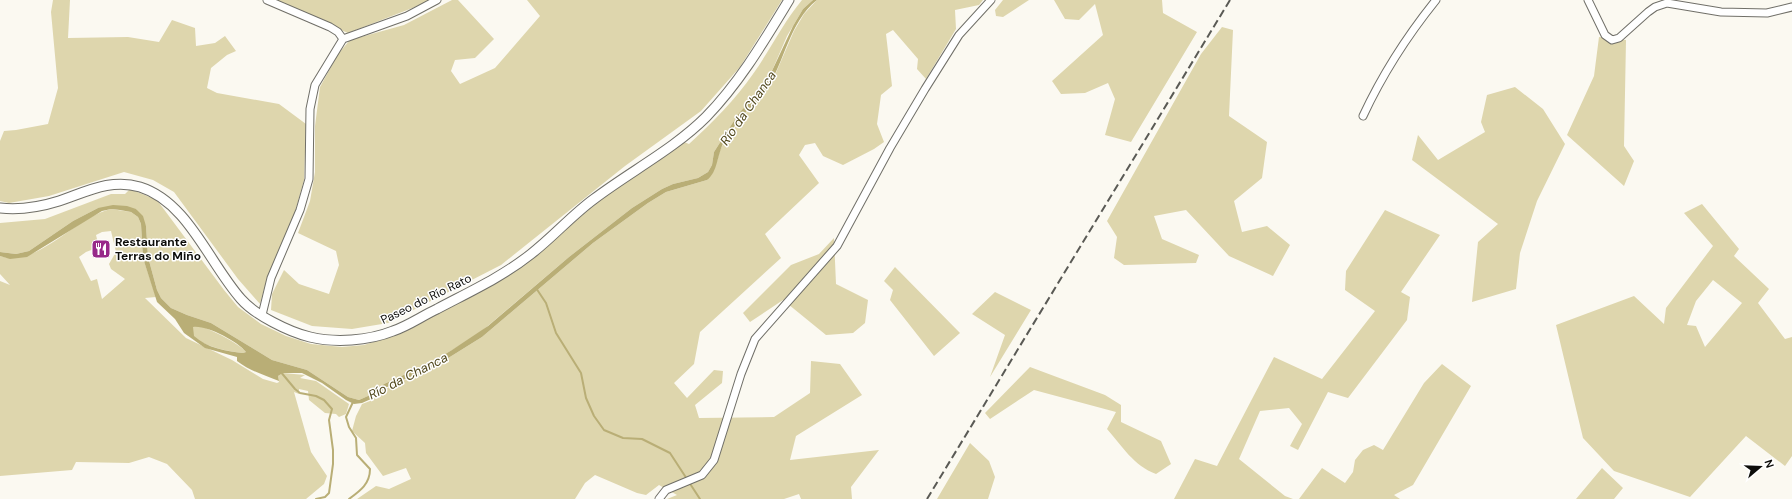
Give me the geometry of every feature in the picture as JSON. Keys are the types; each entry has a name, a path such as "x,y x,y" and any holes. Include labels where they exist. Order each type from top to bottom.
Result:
{"street":[{"path":"267,0 330,27 338,32 343,39"},
{"path":"262,315 271,278 300,210 309,179 310,109 315,85 343,39 407,16 437,0"},
{"name":"Paseo do Río Rato","path":"0,208 10,209 30,207 56,202 97,187 111,184 139,187 158,195 176,208 229,285 243,301 262,315 281,326 309,337 337,340 363,338 393,331 499,276 531,254 592,200 690,132 732,88 746,69 789,0"},
{"path":"659,499 666,490 702,475 714,460 741,374 755,339 837,246 890,148 959,35 991,0"},
{"path":"1363,116 1377,86 1397,53 1413,29 1436,0"},
{"path":"1588,0 1606,35 1612,40 1619,38 1648,12 1662,4 1674,3 1728,13 1766,13 1792,7"}],"shaded area":[{"path":"53,0 70,0 68,38 128,37 159,42 172,20 195,28 196,46 215,43 225,36 236,51 227,55 211,68 207,88 217,93 279,104 306,124 304,180 295,212 267,278 260,304 238,279 174,192 153,180 124,172 49,196 9,203 0,201 0,141 4,131 48,124 58,88 51,12"},
{"path":"271,0 433,0 348,33"},
{"path":"452,0 458,0 494,39 475,58 455,60 451,71 460,84 495,68 540,16 527,0 782,0 740,67 701,111 625,166 501,265 388,323 352,329 312,326 271,310 272,294 284,270 299,284 329,294 339,265 336,251 298,233 310,201 315,172 315,126 320,87 338,54 350,40 404,25"},
{"path":"802,0 813,0 803,9 787,36 771,73 761,90 739,113 714,152 712,165 708,172 698,178 673,184 662,189 632,208 569,257 476,336 432,362 384,384 368,396 359,400 348,397 307,370 272,360 211,323 171,308 161,298 157,290 148,257 146,226 136,209 98,208 73,221 29,251 16,254 0,252 0,223 45,219 111,194 125,194 130,189 157,200 238,307 261,324 286,336 311,344 342,347 364,345 395,335 417,325 504,278 521,267 604,196 684,142 689,144 739,93"},
{"path":"817,0 983,0 979,5 955,10 956,29 926,79 917,69 918,59 893,30 886,34 892,86 881,95 877,124 884,142 874,149 843,165 823,156 815,143 805,145 799,155 819,183 765,234 781,258 700,332 694,364 674,383 687,398 714,370 723,371 722,383 695,405 699,418 774,417 810,393 811,361 840,364 862,395 796,436 790,460 879,450 851,487 852,499 801,499 799,494 784,499 667,499 677,495 659,485 646,495 637,493 595,475 585,483 575,499 357,499 376,486 389,489 411,479 406,468 383,476 366,453 365,443 352,431 356,416 362,404 370,401 381,391 437,365 482,337 593,243 648,203 666,192 707,180 725,141 745,114 767,89 775,75 794,31 804,14"},
{"path":"1003,0 1029,0 1003,17 996,16 995,10"},
{"path":"1054,0 1162,0 1163,13 1197,32 1131,142 1105,135 1115,99 1108,83 1085,93 1061,94 1052,81 1103,35 1095,4 1079,20 1065,19"},
{"path":"1222,27 1233,30 1229,116 1267,142 1262,178 1234,201 1242,232 1267,226 1290,245 1273,276 1229,256 1186,210 1154,216 1162,239 1199,255 1196,263 1124,265 1114,258 1117,237 1107,221 1201,54"},
{"path":"1599,37 1626,40 1624,146 1634,161 1624,186 1567,135 1594,76"},
{"path":"1515,87 1543,109 1565,144 1537,201 1520,253 1516,289 1472,302 1478,242 1498,224 1412,160 1418,135 1438,160 1485,132 1481,122 1487,95"},
{"path":"1702,204 1739,249 1734,256 1769,289 1758,303 1785,339 1792,337 1792,456 1785,466 1746,436 1690,497 1614,471 1583,438 1556,325 1634,296 1664,324 1666,308 1713,246 1684,213","holes":["1713,280 1742,303 1705,347 1696,326 1687,325 1696,301"]},
{"path":"111,209 131,212 138,217 141,224 143,258 156,297 145,298 186,338 232,360 263,379 277,383 279,382 278,376 283,373 305,375 300,378 316,381 349,404 346,414 339,417 336,414 325,413 309,400 308,391 299,389 299,394 294,392 311,452 327,476 324,484 306,499 195,499 192,490 167,464 149,457 129,463 76,462 72,470 0,476 0,281 10,285 0,274 0,256 14,258 28,255 42,249 97,214","holes":["111,231 116,252 109,264 111,269 125,279 102,299 97,279 91,281 79,257 86,252 99,247 96,235 102,232"]},
{"path":"1385,210 1440,235 1401,292 1410,297 1407,320 1348,398 1328,392 1298,450 1290,446 1302,424 1289,408 1260,411 1239,459 1285,496 1293,499 1174,499 1195,459 1217,466 1274,357 1322,379 1375,311 1345,290 1346,271"},
{"path":"834,238 836,284 868,300 865,323 853,333 826,335 783,300 750,322 743,313 791,265 819,254"},
{"path":"895,267 960,333 934,356 890,300 893,290 884,281"},
{"path":"995,292 1031,310 990,377 1005,335 972,314"},
{"path":"184,322 198,325 216,333 246,352 243,353 208,345 193,337 187,331 183,324"},
{"path":"1442,364 1471,386 1413,485 1394,495 1400,499 1299,499 1322,468 1345,483 1353,472 1355,460 1363,450 1374,445 1383,450 1424,383"},
{"path":"1030,367 1105,395 1121,405 1121,422 1161,441 1171,464 1156,474 1135,461 1107,429 1116,412 1034,390 990,419 985,413"},
{"path":"970,443 989,461 995,477 988,499 937,499"},
{"path":"1602,468 1623,488 1614,499 1576,499"}],"water":[{"name":"Río da Chanca","path":"813,0 817,0 800,19 766,90 731,130 724,142 711,177 707,180 666,192 648,203 593,243 482,337 437,365 385,388 371,399 362,403 354,404 346,400 322,383 302,373 283,373 278,376 279,381 263,375 237,361 237,357 205,348 184,333 175,319 157,302 143,258 141,224 138,217 131,212 111,209 102,211 27,257 10,259 0,256 0,252 16,254 29,251 73,221 98,208 113,205 127,206 136,209 143,216 146,226 148,257 157,290 161,298 171,308 211,323 272,360 307,370 348,397 359,400 368,396 384,384 432,362 488,326 569,257 632,208 662,189 673,184 698,178 708,172 712,165 714,152 739,113 761,90 803,9","holes":["193,327 214,331 236,343 246,352 243,353 223,350 199,340 194,336"]}],"waterway":[{"path":"536,288 546,303 556,333 581,373 586,398 594,416 604,430 623,438 642,439 670,453 700,499"},
{"path":"280,371 300,393 316,396 324,400 332,409 329,420 333,450 333,464 329,493 325,497 316,499"},
{"path":"349,499 364,487 370,474 370,469 357,455 356,438 349,427 346,417 353,402"}],"railway":[{"path":"927,499 1230,0"}],"place":[{"name":"Restaurante Terras do Miño","path":"101,249"}]}
